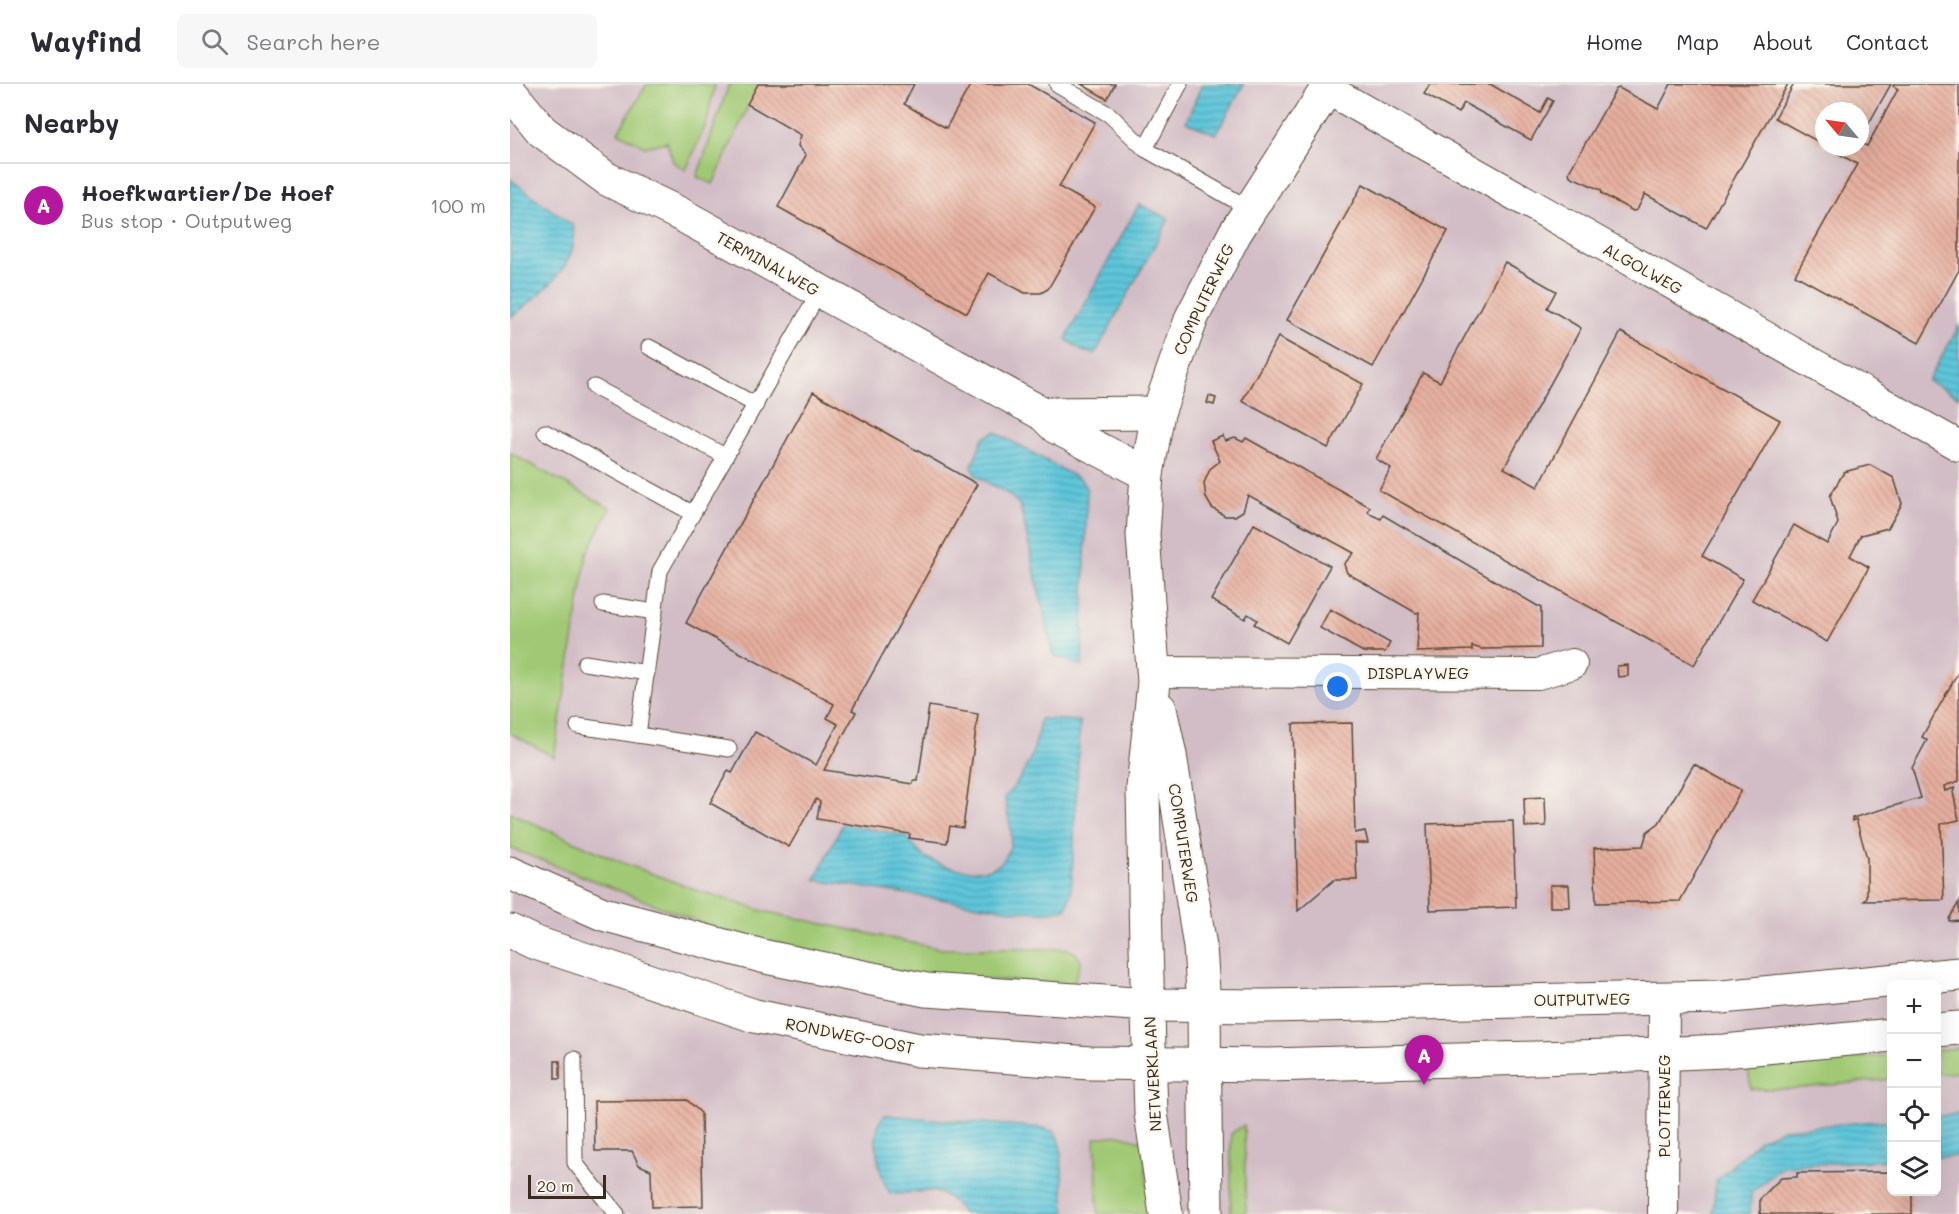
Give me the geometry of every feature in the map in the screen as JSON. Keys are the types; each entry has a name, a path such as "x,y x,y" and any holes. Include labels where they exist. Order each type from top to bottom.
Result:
{"main road":[{"name":"COMPUTERWEG","path":"1204,1005 1200,947 1170,755 1154,677 1143,535 1147,474 1158,413 1176,356 1192,317 1250,209 1328,87"},
{"name":"TERMINALWEG","path":"510,92 542,131 607,179 680,214 1043,414 1056,427 1147,474"},
{"name":"TERMINALWEG","path":"1043,414 1158,413"},
{"name":"COMPUTERWEG","path":"1149,1005 1143,788 1154,677"},
{"path":"510,873 603,914 766,957 926,990 1149,1005 1204,1005 1206,1214"},
{"name":"RONDWEG-OOST","path":"510,931 533,942 754,1016 919,1050 1090,1063 1204,1065"},
{"name":"OUTPUTWEG","path":"1204,1005 1722,997 1959,974"},
{"name":"NETWERKLAAN","path":"1149,1005 1151,1113 1166,1214"},
{"path":"1941,1030 1959,1028"},
{"path":"1204,1065 1410,1062 1664,1054 1724,1051 1887,1035"}],"street":[{"name":"ALGOLWEG","path":"1328,87 1959,446"},
{"name":"DISPLAYWEG","path":"1154,677 1538,674 1572,664"},
{"name":"PLOTTERWEG","path":"1663,1214 1664,998"}],"lane":[{"path":"1057,84 1110,115 1145,149 1250,209"},
{"path":"1145,149 1180,84"},
{"path":"638,735 660,572 820,291"},
{"path":"649,347 756,405"},
{"path":"594,387 725,456"},
{"path":"545,432 692,513"},
{"path":"603,604 655,612"},
{"path":"585,663 647,673"},
{"path":"578,726 729,749"},
{"path":"574,1059 575,1163 618,1214"}],"shaded area":[{"path":"510,84 1959,84 1959,1214 510,1214"}],"green space":[{"path":"647,84 715,84 707,121 686,170 673,162 667,142 645,147 618,132"},
{"path":"729,84 758,84 713,184 697,177"},
{"path":"510,453 610,508 587,554 554,757 510,733"},
{"path":"510,813 623,863 702,892 763,911 941,949 1067,949 1076,953 1081,961 1074,982 1069,984 922,976 858,964 712,927 510,848"},
{"path":"1959,1048 1959,1072 1941,1074 1941,1050"},
{"path":"1887,1055 1887,1079 1791,1089 1751,1089 1748,1069"},
{"path":"1244,1125 1246,1214 1231,1214 1231,1134"},
{"path":"1119,1135 1142,1141 1151,1214 1098,1214 1095,1138"}],"water":[{"path":"1202,84 1244,84 1216,134 1186,122"},
{"path":"510,179 573,226 574,240 571,253 555,278 510,318"},
{"path":"1139,204 1169,219 1095,354 1082,351 1066,339"},
{"path":"1959,326 1959,397 1928,381"},
{"path":"995,432 1081,480 1087,490 1082,666 1053,655 1020,505 1008,494 975,475 972,465 983,438"},
{"path":"1040,719 1080,721 1071,893 1066,909 1050,912 1018,911 815,880 843,823 906,836 922,855 956,869 980,870 1000,864 1006,856 1011,841 1005,797 1025,770 1036,741"},
{"path":"1959,1114 1959,1156 1941,1157 1941,1116"},
{"path":"885,1115 1044,1128 1055,1132 1060,1142 1065,1214 963,1214 955,1203 939,1193 922,1191 890,1194 879,1165 876,1142 880,1122"},
{"path":"1887,1120 1887,1160 1782,1166 1751,1193 1750,1214 1713,1214 1716,1181 1759,1140 1783,1129"}],"building":[{"path":"758,84 914,84 904,104 946,128 971,84 1028,84 1095,122 1059,187 1095,207 1048,289 1041,293 1025,293 989,273 967,313 778,207 806,155 798,146 801,135 747,104"},
{"path":"1081,84 1115,84 1107,99"},
{"path":"1430,84 1490,84 1540,113 1548,98 1553,101 1531,140 1464,103 1458,113 1424,94"},
{"path":"1671,84 1788,84 1706,228 1645,194 1637,210 1633,211 1602,194 1601,190 1570,176 1569,172 1616,89 1619,88 1658,109"},
{"path":"1794,84 1891,84 1869,123 1869,102 1815,102 1815,140 1775,118"},
{"path":"1894,84 1959,84 1959,270 1919,343 1795,275 1857,164 1843,156 1869,156 1869,142 1898,89 1893,86"},
{"path":"1363,184 1448,231 1373,367 1287,320"},
{"path":"1505,262 1556,291 1547,308 1581,328 1504,468 1538,487 1621,332 1780,420 1702,556 1743,579 1694,665 1379,490 1391,468 1376,459 1423,373 1440,382"},
{"path":"1278,337 1363,384 1328,448 1242,401"},
{"path":"813,392 977,484 852,710 856,712 824,770 913,784 914,781 918,781 929,706 978,714 963,828 950,826 947,843 909,838 910,834 817,819 820,802 816,799 789,847 710,803 728,771 732,773 755,732 816,765 838,724 827,718 834,704 686,623"},
{"path":"1209,396 1216,398 1214,405 1207,403"},
{"path":"1223,436 1225,441 1235,438 1243,442 1246,438 1370,507 1368,512 1372,515 1381,519 1383,515 1541,608 1541,648 1481,649 1472,646 1472,650 1417,652 1419,612 1416,613 1347,573 1344,564 1354,553 1248,495 1243,511 1235,516 1225,516 1212,508 1206,498 1204,483 1210,469 1220,461 1211,441"},
{"path":"1870,465 1894,478 1902,504 1888,528 1861,535 1850,556 1869,567 1827,642 1752,600 1794,525 1827,544 1838,523 1830,496 1844,472"},
{"path":"1254,524 1330,566 1287,643 1254,624 1257,620 1248,614 1245,619 1211,600"},
{"path":"1330,609 1390,643 1385,652 1363,652 1320,628"},
{"path":"1628,665 1628,676 1618,677 1617,666"},
{"path":"1959,671 1959,781 1944,786 1945,791 1955,788 1953,792 1959,820 1941,824 1944,900 1864,901 1867,898 1867,858 1856,819 1852,821 1852,818 1921,798 1912,768 1927,740 1922,737"},
{"path":"1352,723 1355,833 1365,831 1368,843 1355,843 1357,880 1334,880 1298,911 1293,724"},
{"path":"1694,764 1741,790 1680,901 1596,903 1594,848 1643,846 1647,832 1659,823"},
{"path":"1545,797 1546,826 1525,827 1524,798"},
{"path":"1513,821 1516,907 1430,910 1427,824"},
{"path":"1550,885 1569,885 1570,907 1550,907"},
{"path":"1959,902 1959,920 1949,921 1949,919"},
{"path":"555,1061 560,1061 560,1079 555,1079"},
{"path":"687,1100 701,1113 703,1206 652,1207 651,1170 639,1165 632,1151 595,1151 594,1101"},
{"path":"1887,1172 1887,1196 1912,1196 1912,1214 1760,1214 1760,1199 1781,1178 1797,1177 1797,1173"}],"place":[{"name":"Hoefkwartier/De Hoef","path":"1424,1085"}]}
